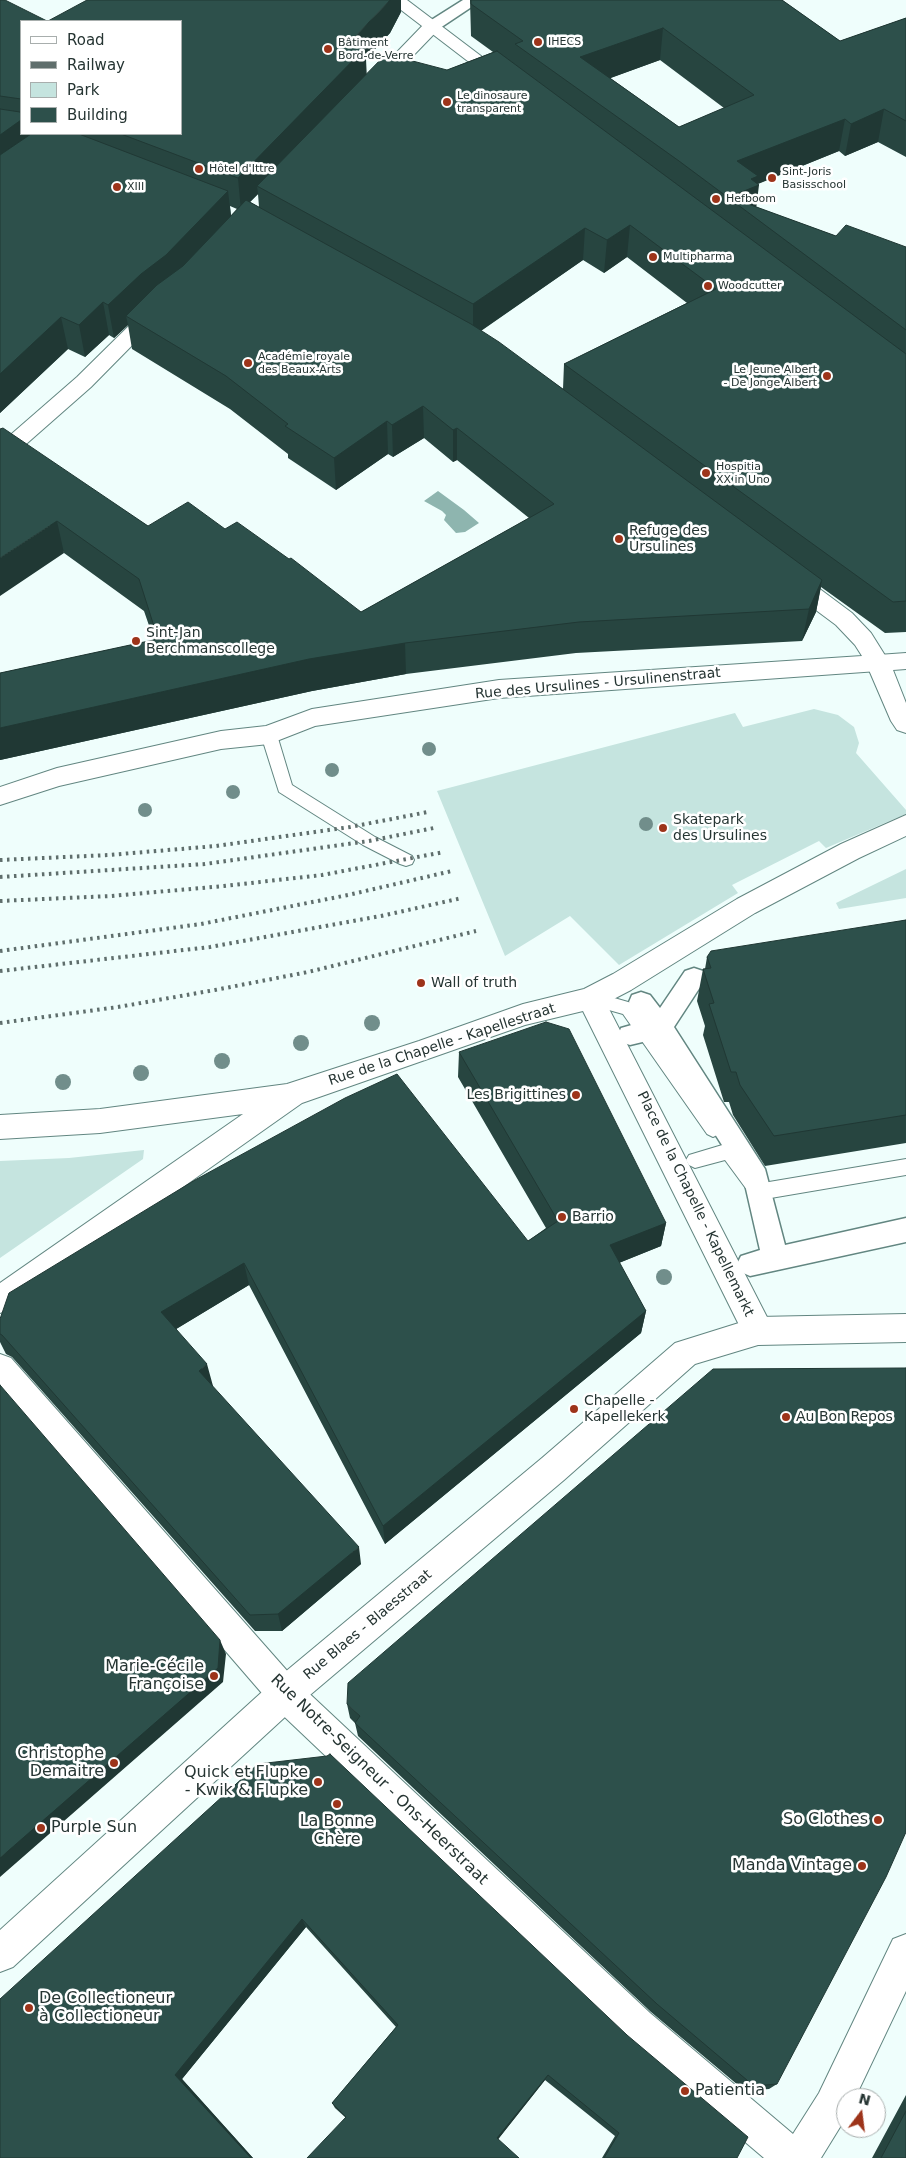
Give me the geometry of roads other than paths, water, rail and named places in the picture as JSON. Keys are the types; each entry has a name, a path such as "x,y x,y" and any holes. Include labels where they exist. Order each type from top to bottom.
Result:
{"street":[{"path":"396,0 522,94"},
{"path":"365,95 431,27 474,0"},
{"path":"0,455 84,382 154,312 173,298"},
{"path":"773,566 844,619 862,639 878,663 899,715 906,724"},
{"name":"Rue des Ursulines - Ursulinenstraat","path":"0,796 57,777 221,740 270,735 312,718 499,689 906,661"},
{"name":"Rue de la Chapelle - Kapellestraat","path":"0,1300 293,1094 424,1051 523,1015 590,998 622,982 746,906 850,851 906,825"},
{"path":"645,1031 694,978"},
{"name":"Place de la Chapelle - Kapellemarkt","path":"590,998 758,1332 906,1328"},
{"path":"641,1002 645,1031 756,1177 759,1192 763,1261 905,1231"},
{"path":"0,1127 100,1121 201,1109 293,1094"},
{"name":"Rue Blaes - Blaesstraat","path":"0,1954 286,1694 554,1469 686,1353 758,1332"},
{"name":"Rue Notre-Seigneur - Ons-Heerstraat","path":"0,1368 286,1694 637,2026 793,2158"},
{"path":"799,2158 832,2106 906,1952"}],"lane":[{"path":"270,735 285,788 350,827 369,841 406,860"},
{"path":"590,998 629,1009 759,1192 906,1167"},
{"path":"695,1160 729,1151"}],"railway":[{"path":"0,860 109,855 216,846 350,827 428,812"},
{"path":"0,877 205,864 369,841 434,828"},
{"path":"0,901 111,896 224,886 322,875 444,852"},
{"path":"0,951 201,924 348,895 452,871"},
{"path":"0,971 210,947 381,916 462,898"},
{"path":"0,1023 118,1007 215,990 308,972 476,931"}],"place":[{"name":"IHECS","path":"538,42"},
{"name":"Bâtiment Bord-de-Verre","path":"328,49"},
{"name":"Le dinosaure transparent","path":"447,102"},
{"name":"Hôtel d'Ittre","path":"199,169"},
{"name":"Sint-Joris Basisschool","path":"772,178"},
{"name":"XIII","path":"117,187"},
{"name":"Hefboom","path":"716,199"},
{"name":"Multipharma","path":"653,257"},
{"name":"Woodcutter","path":"708,286"},
{"name":"Académie royale des Beaux-Arts","path":"248,363"},
{"name":"Le Jeune Albert - De Jonge Albert","path":"827,376"},
{"name":"Hospitia ⅩⅩ in Uno","path":"706,473"},
{"name":"Refuge des Ursulines","path":"619,539"},
{"name":"Sint-Jan Berchmanscollege","path":"136,641"},
{"name":"Skatepark des Ursulines","path":"663,828"},
{"name":"Wall of truth","path":"421,983"},
{"name":"Les Brigittines","path":"576,1095"},
{"name":"Barrio","path":"562,1217"},
{"name":"Chapelle - Kapellekerk","path":"574,1409"},
{"name":"Au Bon Repos","path":"786,1417"},
{"name":"Marie-Cécile Françoise","path":"214,1676"},
{"name":"Christophe Demaitre","path":"114,1763"},
{"name":"Quick et Flupke - Kwik & Flupke","path":"318,1782"},
{"name":"La Bonne Chère","path":"337,1804"},
{"name":"So Clothes","path":"878,1820"},
{"name":"Purple Sun","path":"41,1828"},
{"name":"Manda Vintage","path":"862,1866"},
{"name":"De Collectioneur à Collectioneur","path":"29,2008"},
{"name":"Patientia","path":"685,2091"}]}
